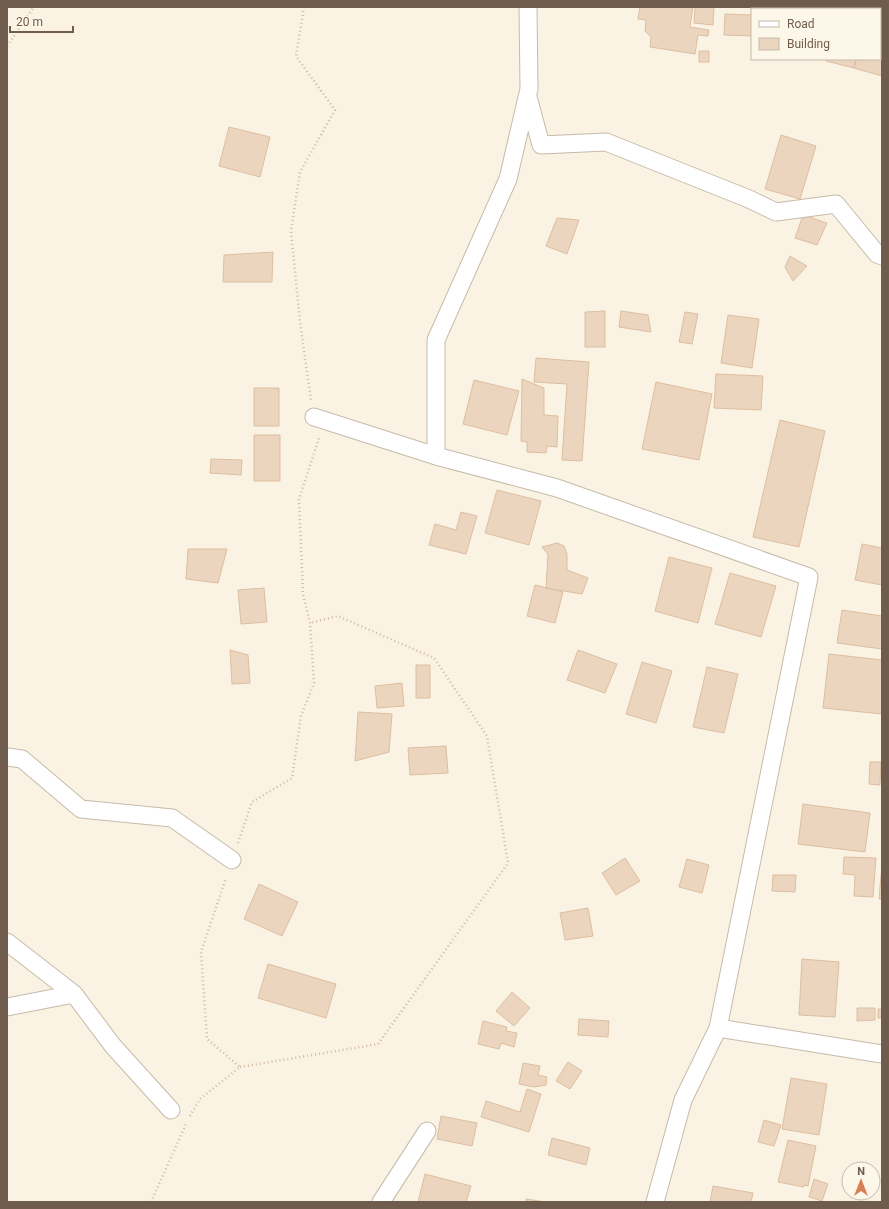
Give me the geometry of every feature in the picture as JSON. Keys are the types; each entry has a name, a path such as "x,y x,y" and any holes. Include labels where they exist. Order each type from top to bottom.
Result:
{"street":[{"path":"436,456 436,340 508,179 529,89 528,7"},
{"path":"527,95 541,144 606,142 749,199 776,212 836,204 877,254 882,256"},
{"path":"314,417 436,456 557,488 809,577 718,1028 683,1100 655,1202"},
{"path":"7,757 22,759 81,809 172,818 232,860"},
{"path":"7,942 74,994 113,1046 171,1110"},
{"path":"7,1006 74,994"},
{"path":"718,1028 882,1054"},
{"path":"381,1202 427,1131"}],"path":[{"path":"7,46 34,7"},
{"path":"240,1067 207,1039 201,952 252,802 292,778 301,716 314,683 310,623 303,594 299,499 320,439 314,417 300,322 291,231 300,172 335,110 296,56 304,7"},
{"path":"151,1202 179,1135 200,1099 240,1067 378,1044 508,863 487,736 434,658 338,616 310,623"}],"building":[{"path":"640,7 693,7 690,27 709,30 708,36 698,35 695,54 650,47 651,37 645,31 646,20 638,19"},
{"path":"695,7 714,7 713,25 694,23"},
{"path":"725,14 751,15 751,36 724,35"},
{"path":"881,14 882,14 881,47"},
{"path":"699,51 709,51 709,62 699,62"},
{"path":"882,55 882,76 854,68 856,60 881,60"},
{"path":"826,60 856,60 854,68"},
{"path":"229,127 270,137 260,177 219,166"},
{"path":"781,135 816,146 800,199 765,189"},
{"path":"803,215 827,223 817,245 795,238"},
{"path":"557,218 579,220 567,254 546,246"},
{"path":"273,252 272,282 223,282 224,255"},
{"path":"790,256 807,266 793,281 785,267"},
{"path":"605,311 605,347 585,347 585,312"},
{"path":"621,311 648,315 651,332 619,327"},
{"path":"685,312 698,314 692,344 679,342"},
{"path":"728,315 759,319 752,368 721,363"},
{"path":"536,358 589,362 582,461 562,460 567,384 534,382"},
{"path":"716,374 763,376 761,410 714,408"},
{"path":"522,379 544,388 544,415 558,416 557,447 547,446 546,453 527,452 527,442 521,441"},
{"path":"474,380 519,391 507,435 463,424"},
{"path":"656,382 712,394 699,460 642,449"},
{"path":"254,388 279,388 279,426 254,426"},
{"path":"780,420 825,431 799,547 753,537"},
{"path":"254,435 280,435 280,481 254,481"},
{"path":"211,459 242,460 241,475 210,473"},
{"path":"497,490 541,501 529,545 485,533"},
{"path":"461,512 477,516 466,554 429,545 435,524 456,530"},
{"path":"557,543 564,546 567,554 567,570 588,578 582,594 546,588 548,554 542,547"},
{"path":"862,544 882,548 882,585 855,580"},
{"path":"188,549 227,549 218,583 186,579"},
{"path":"669,557 712,568 698,623 655,611"},
{"path":"730,573 776,586 761,637 715,624"},
{"path":"535,585 563,592 555,623 527,616"},
{"path":"264,588 267,622 241,624 238,590"},
{"path":"842,610 882,616 882,649 837,643"},
{"path":"230,650 248,655 250,683 232,684"},
{"path":"578,650 617,664 605,693 567,680"},
{"path":"829,654 882,660 882,714 823,708"},
{"path":"642,662 672,671 656,723 626,714"},
{"path":"416,665 430,665 430,698 416,698"},
{"path":"707,667 738,674 724,733 693,727"},
{"path":"402,683 404,706 377,708 375,686"},
{"path":"358,712 392,714 389,752 355,761"},
{"path":"446,746 448,773 410,775 408,748"},
{"path":"870,762 881,762 880,785 869,784"},
{"path":"803,804 870,813 865,852 798,844"},
{"path":"844,857 876,858 873,897 854,896 855,875 843,874"},
{"path":"625,858 640,881 616,895 602,873"},
{"path":"687,859 709,865 702,893 679,887"},
{"path":"882,864 882,900 879,899"},
{"path":"773,875 796,875 795,892 772,891"},
{"path":"259,884 298,902 282,936 244,919"},
{"path":"588,908 593,936 565,940 560,913"},
{"path":"802,959 839,962 835,1017 799,1015"},
{"path":"268,964 336,984 326,1018 258,998"},
{"path":"512,992 530,1008 514,1026 496,1011"},
{"path":"857,1008 875,1008 875,1020 857,1021"},
{"path":"878,1009 882,1009 882,1018 878,1018"},
{"path":"579,1019 609,1021 608,1037 578,1035"},
{"path":"483,1021 507,1027 506,1031 517,1033 514,1047 501,1043 499,1049 478,1044"},
{"path":"568,1062 582,1071 570,1089 556,1081"},
{"path":"523,1063 540,1066 538,1075 547,1077 546,1085 534,1087 519,1084"},
{"path":"791,1078 827,1084 819,1135 782,1129"},
{"path":"527,1089 541,1094 529,1132 481,1117 486,1101 520,1112"},
{"path":"441,1116 477,1123 472,1146 437,1139"},
{"path":"764,1120 781,1125 774,1146 758,1142"},
{"path":"552,1138 590,1148 586,1165 548,1155"},
{"path":"788,1140 816,1146 808,1186 804,1185 804,1187 778,1182"},
{"path":"425,1174 471,1186 466,1202 418,1202"},
{"path":"814,1179 828,1184 822,1201 809,1197"},
{"path":"713,1186 753,1193 751,1202 710,1202"},
{"path":"526,1199 546,1202 526,1202"}]}
